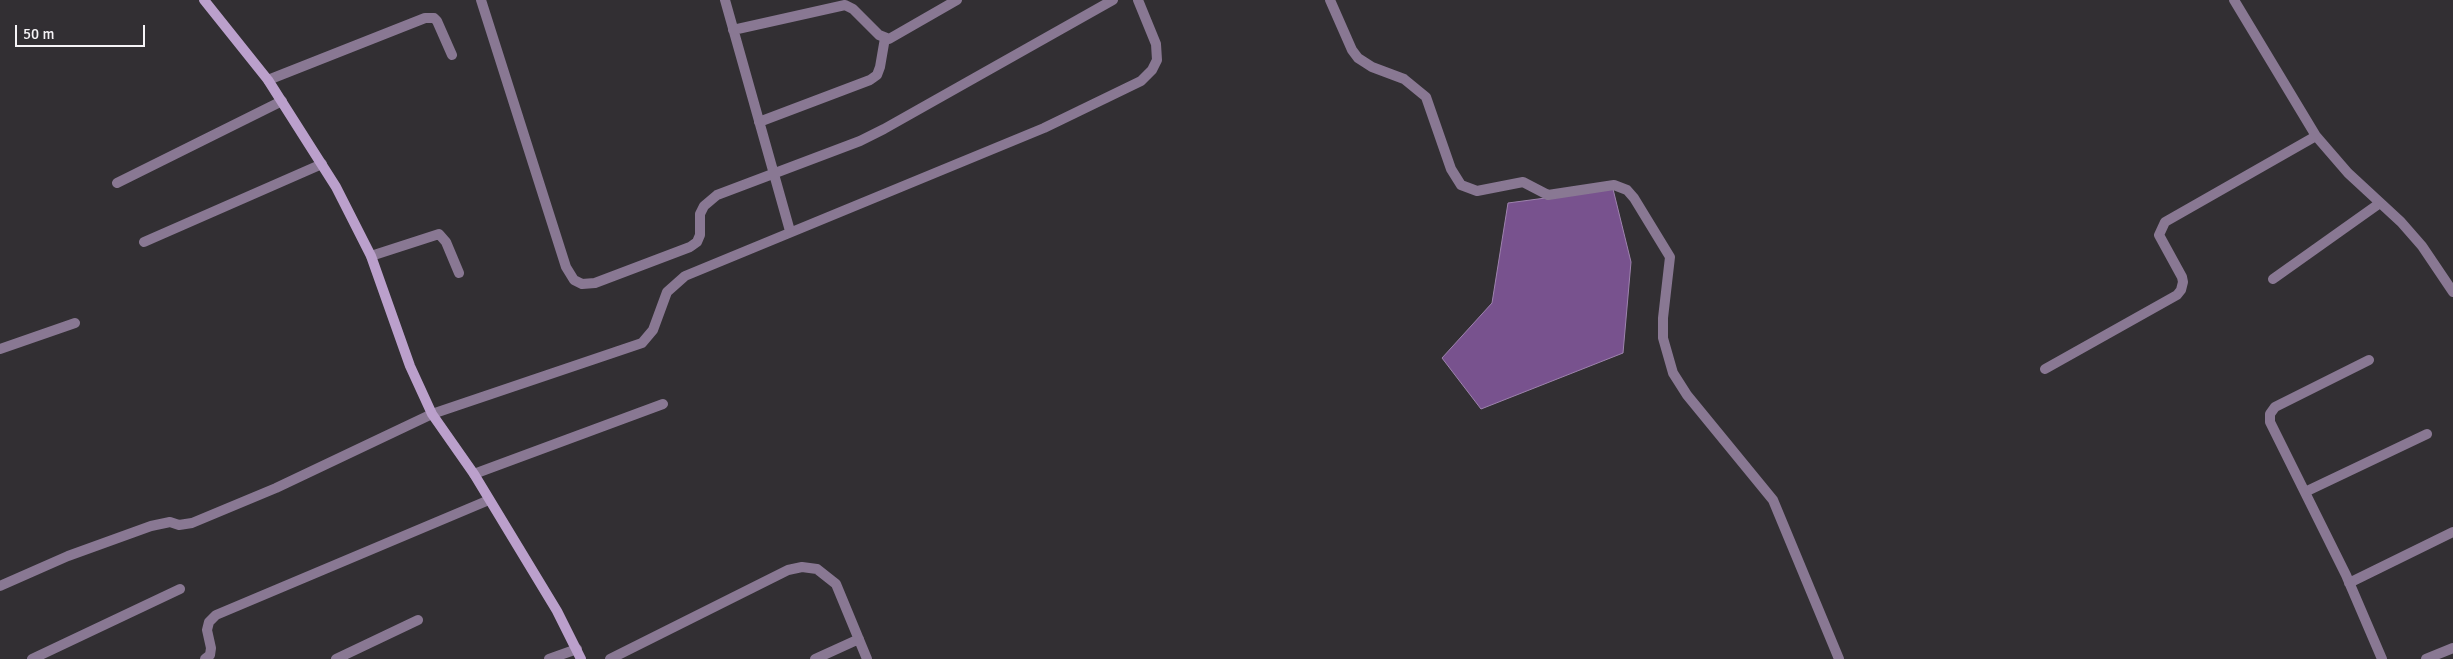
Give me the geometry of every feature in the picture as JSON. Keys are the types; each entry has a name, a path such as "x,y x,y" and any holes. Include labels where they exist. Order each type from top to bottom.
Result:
{"street":[{"path":"204,0 268,80 322,164 371,256 410,366 432,414 474,474 578,649 582,659"},
{"path":"481,0 566,267 574,280 582,284 595,282 690,247 697,242 700,235 700,214 709,200 717,195 884,129 1112,0"},
{"path":"724,0 790,231"},
{"path":"733,30 845,5 853,8 885,38 894,37 957,0"},
{"path":"0,586 68,556 151,526 170,522 179,525 192,523 276,488 432,414 642,343 650,335 667,292 685,276 790,231 1044,128 1141,81 1152,70 1157,60 1156,44 1138,0"},
{"path":"1330,0 1352,50 1358,58 1372,67 1404,79 1426,97 1451,169 1461,185 1477,191 1522,182 1548,195 1614,184 1627,190 1634,198 1670,257 1663,318 1663,338 1673,373 1688,395 1735,451 1772,500 1839,659"},
{"path":"2234,0 2316,136 2348,173 2401,222 2422,246 2453,292"},
{"path":"268,80 425,18 434,18 437,21 452,55"},
{"path":"759,122 870,80 877,75 880,67 885,38"},
{"path":"117,183 282,101"},
{"path":"2045,369 2177,295 2184,282 2159,235 2164,222 2316,136"},
{"path":"144,242 322,164"},
{"path":"2273,279 2380,203"},
{"path":"371,256 439,234 446,242 459,274"},
{"path":"0,349 75,323"},
{"path":"2369,360 2275,407 2270,414 2270,422 2349,583 2382,659"},
{"path":"474,474 664,404"},
{"path":"2305,492 2427,434"},
{"path":"205,659 210,654 211,648 207,630 209,622 216,615 489,500"},
{"path":"2349,583 2453,532"},
{"path":"610,659 788,570 802,567 817,569 836,584 867,659"},
{"path":"32,659 180,588"},
{"path":"336,659 418,620"},
{"path":"815,659 859,639"},
{"path":"2426,659 2453,648"},
{"path":"549,659 578,649"}],"shaded area":[{"path":"1613,189 1631,262 1623,353 1481,409 1442,358 1492,303 1508,203"}]}
